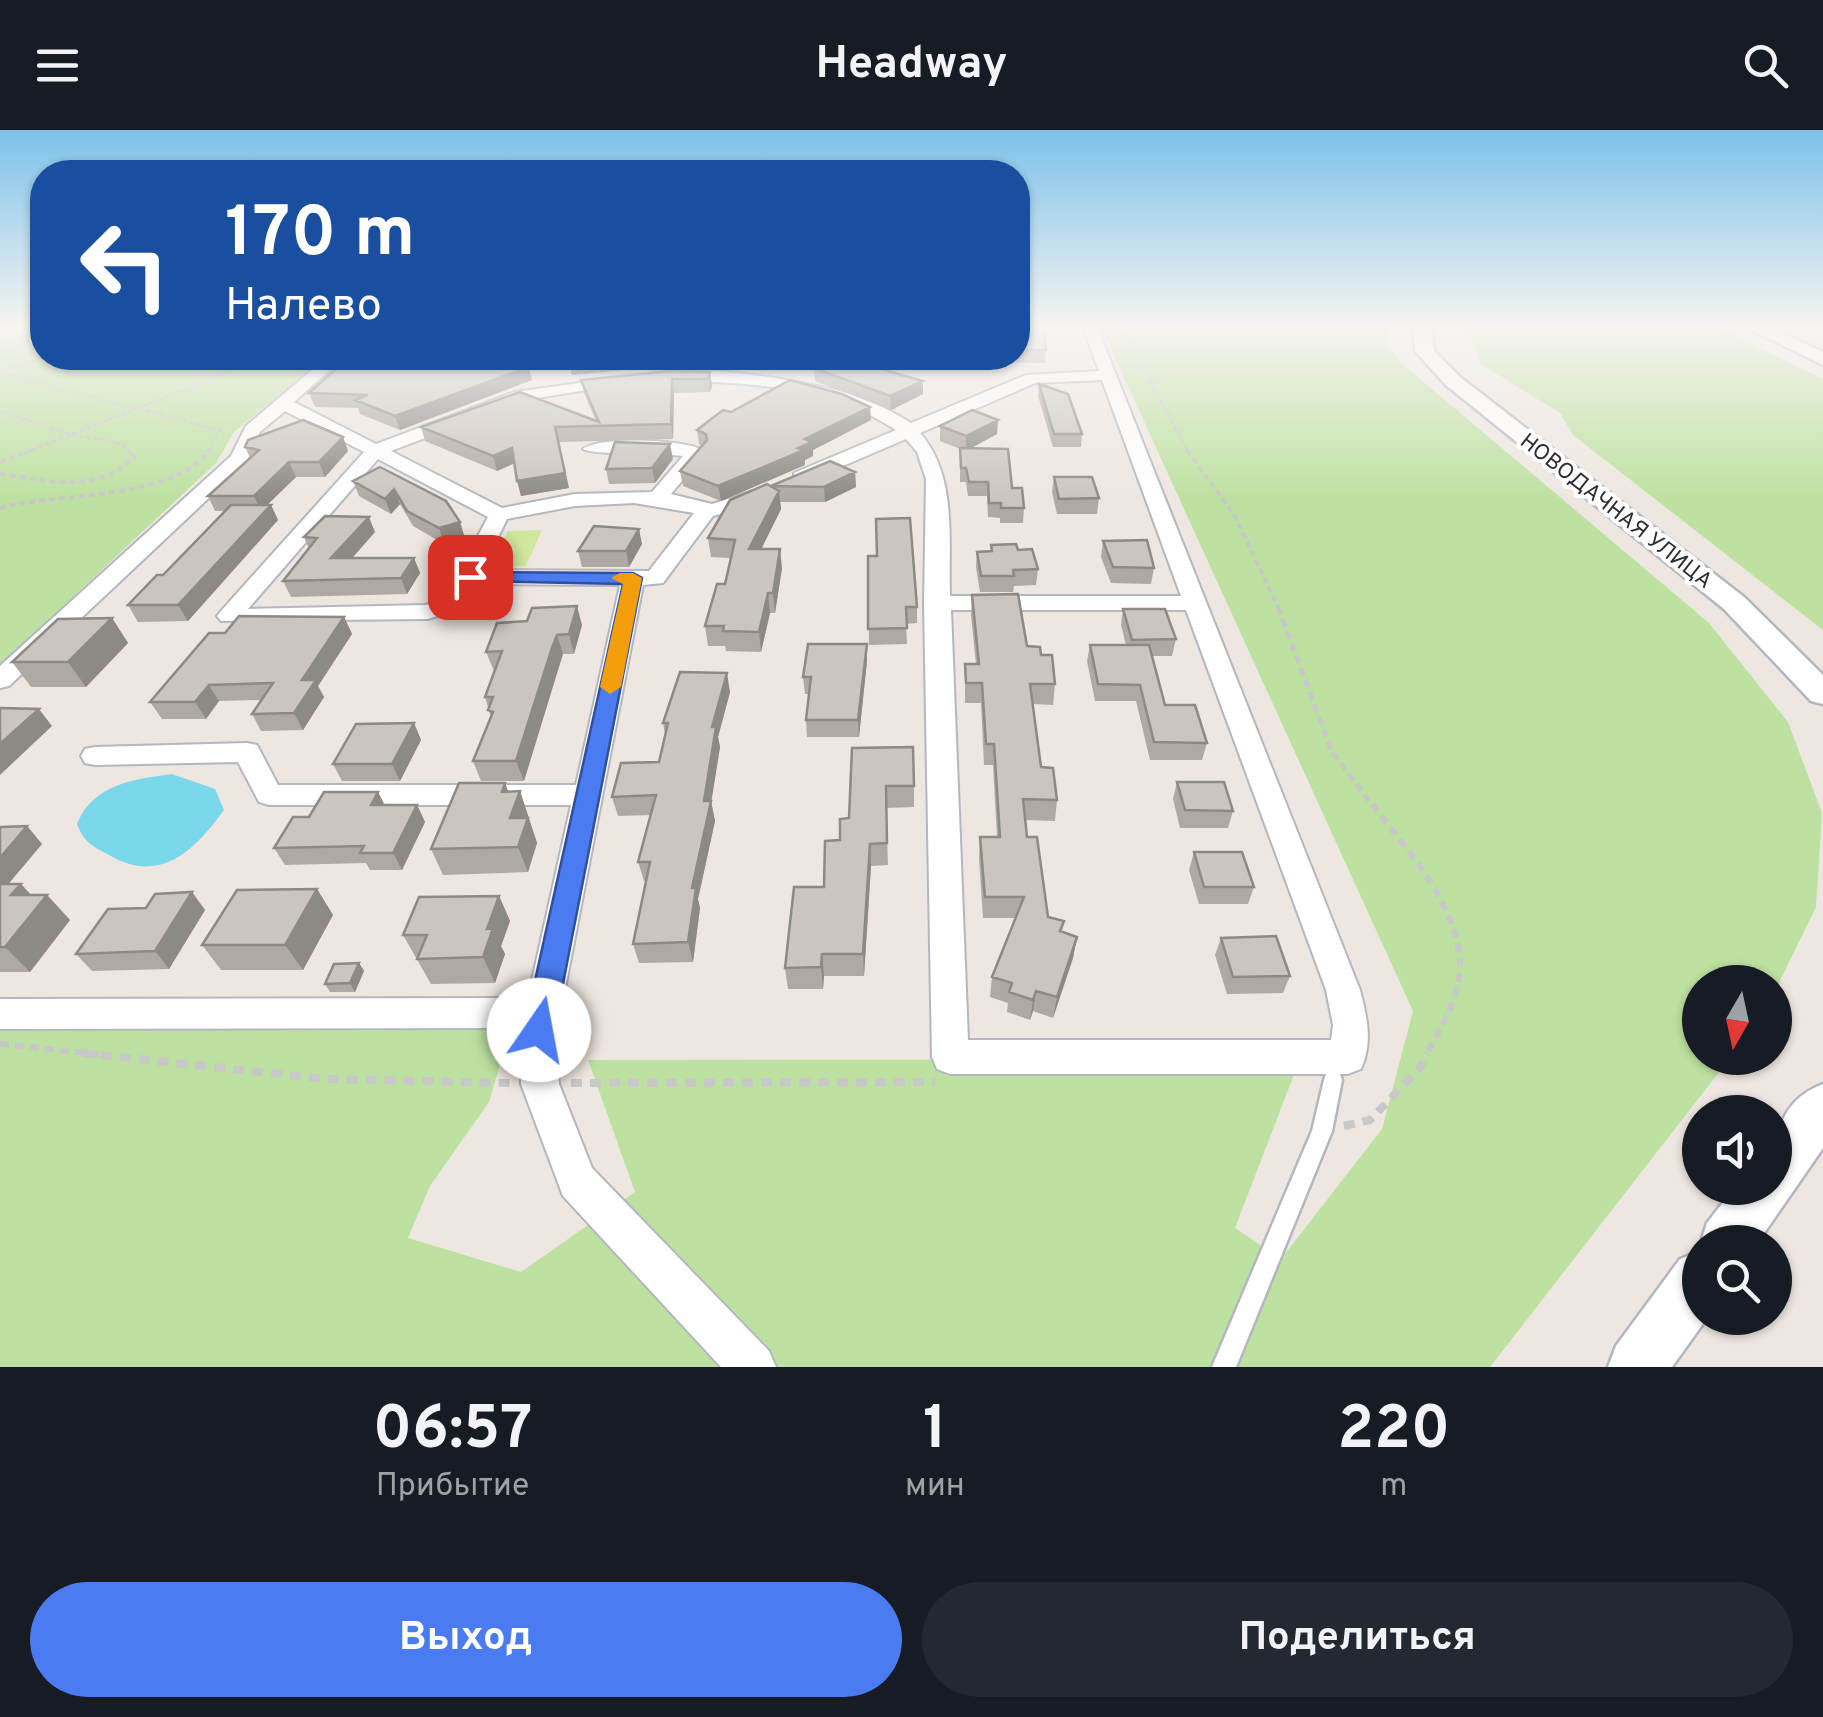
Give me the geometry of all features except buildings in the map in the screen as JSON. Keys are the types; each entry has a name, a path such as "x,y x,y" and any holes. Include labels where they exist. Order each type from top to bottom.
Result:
{"street":[{"path":"0,680 240,459 252,430 304,385"},
{"path":"499,516 454,603 428,612 229,616 374,451 521,396 578,385"},
{"path":"784,385 819,390 878,411 924,448 936,479 936,603 950,1057 1330,1068 1348,1057 1352,1025 1343,990 1192,603 1112,385"},
{"path":"283,403 499,516 574,501 657,498 705,512 724,511 1016,385"},
{"name":"НОВОДАЧНАЯ УЛИЦА","path":"1456,385 1734,603 1823,694"},
{"path":"592,450 642,446 697,452 657,498"},
{"path":"470,577 655,578 705,512"},
{"path":"633,578 541,1021 540,1084 577,1182 753,1367"},
{"path":"936,603 1192,603"},
{"path":"94,756 247,752 269,794 588,795"},
{"path":"0,1014 541,1021"},
{"path":"1792,1151 1823,1108"},
{"path":"1637,1367 1682,1304"}],"lane":[{"path":"1224,1367 1322,1131 1330,1068"}],"path":[{"path":"0,508 140,485 197,466 216,445 220,430 197,421 44,385"},
{"path":"0,462 200,385"},
{"path":"1152,385 1195,464 1235,516 1278,606 1332,752 1418,864 1447,910 1460,967 1450,1010 1419,1069 1370,1120 1322,1131"},
{"path":"0,411 72,435 123,444 134,457 126,470 90,482 0,474"},
{"path":"0,1044 326,1078 540,1084 937,1082"}],"green space":[{"path":"0,385 291,385 234,432 216,463 0,665"},
{"path":"1127,385 1427,385 1709,623 1788,722 1822,813 1816,907 1788,965 1682,965 1682,1075 1717,1075 1701,1095 1682,1095 1682,1120 1490,1367 0,1367 0,1031 511,1027 489,1102 430,1186 408,1238 521,1272 635,1192 588,1060 1300,1059 1235,1228 1281,1259 1382,1129 1413,1011"},
{"path":"1514,385 1823,385 1823,630 1573,435 1560,413"},
{"path":"542,530 526,566 490,567 508,531"}],"water":[{"path":"172,774 215,789 224,810 188,850 160,865 144,866 109,855 83,835 77,824 93,800 104,792 129,781"}],"slow traffic":[{"path":"610,687 633,578 620,578"}],"route":[{"path":"470,577 633,578 539,1030"}]}
